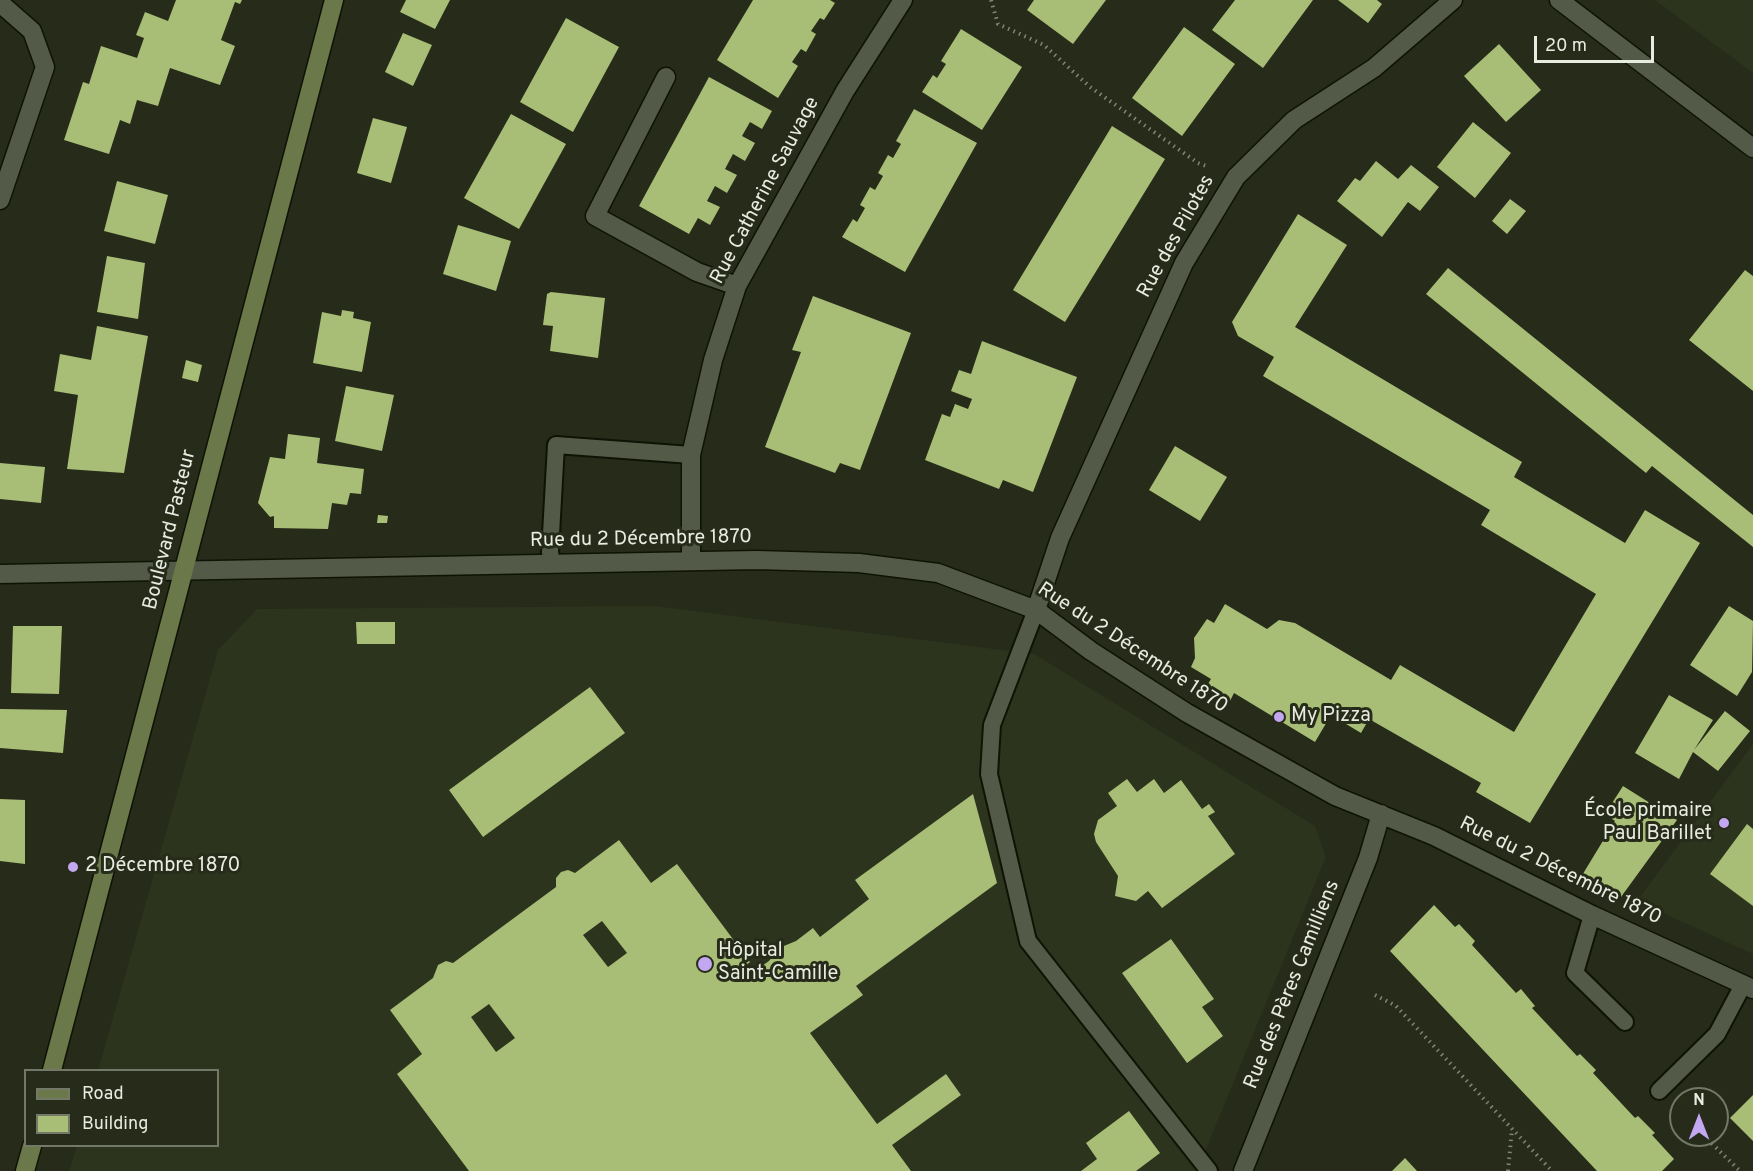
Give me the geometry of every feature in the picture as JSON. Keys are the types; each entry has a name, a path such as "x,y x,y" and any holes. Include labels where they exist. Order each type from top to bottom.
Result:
{"main road":[{"name":"Boulevard Pasteur","path":"53,1069 334,0"},
{"path":"25,1171 32,1147"}],"street":[{"name":"Rue Catherine Sauvage","path":"691,560 691,455 713,360 737,286 845,91 903,0"},
{"name":"Rue des Pilotes","path":"1036,610 1060,538 1184,262 1236,177 1294,120 1374,68 1453,0"},
{"path":"1559,0 1753,148"},
{"path":"0,3 32,31 45,67 0,200"},
{"path":"666,77 595,216 697,273 737,286"},
{"name":"Rue du 2 Décembre 1870","path":"0,574 691,560 831,561 938,573 1036,610 1091,651 1186,713 1335,796 1471,853 1592,915 1748,987"},
{"name":"Rue des Pères Camilliens","path":"1243,1171 1368,858 1381,814"}],"lane":[{"path":"552,564 550,552 556,445 691,455"},
{"path":"1036,610 992,725 989,774 1028,941 1209,1171"},
{"path":"1592,915 1575,973 1626,1022"},
{"path":"1659,1091 1717,1034 1748,987"}],"path":[{"path":"991,0 998,24 1044,45 1090,87 1198,164"},
{"path":"1375,994 1396,1006 1552,1171"},
{"path":"1508,1171 1512,1128"},
{"path":"1716,1147 1740,1171"}],"shaded area":[{"path":"1655,0 1753,0 1753,73"},
{"name":"Hôpital Saint-Camille","path":"654,606 1034,654 1315,826 1326,857 1197,1171 69,1171 77,1147 219,1147 219,1069 98,1069 218,650 257,609"},
{"name":"École primaire Paul Barillet","path":"1753,744 1753,954 1637,901"}],"building":[{"path":"176,0 242,0 240,4 235,2 221,40 235,46 220,85 170,68 158,106 137,100 130,124 120,120 109,154 64,140 83,82 89,84 101,46 137,58 144,38 136,35 145,12 168,21"},
{"path":"406,0 450,0 435,29 400,12"},
{"path":"753,0 830,0 835,3 824,20 820,18 811,31 816,34 806,52 801,49 792,62 798,66 778,98 717,60"},
{"path":"1034,0 1106,0 1073,44 1027,10"},
{"path":"1235,0 1313,0 1263,68 1212,30"},
{"path":"1338,0 1377,0 1382,4 1368,23"},
{"path":"566,18 619,47 573,132 520,102"},
{"path":"1184,27 1235,64 1182,136 1132,98"},
{"path":"961,29 1022,67 982,130 922,92 933,75 937,78 946,64 941,61"},
{"path":"403,33 432,45 413,86 385,72"},
{"path":"1499,44 1541,90 1506,122 1464,76"},
{"path":"709,77 772,111 762,129 750,122 742,136 755,143 745,161 733,154 725,169 737,175 727,193 715,186 707,201 720,207 710,225 698,218 689,234 639,206"},
{"path":"914,109 977,143 905,272 842,237 853,219 857,222 865,208 860,205 870,187 875,190 883,176 878,173 888,155 893,158 901,144 896,141"},
{"path":"511,114 566,144 519,229 464,198"},
{"path":"373,118 407,127 391,183 357,173"},
{"path":"1473,122 1511,153 1475,198 1437,167"},
{"path":"1112,126 1165,159 1065,322 1013,290"},
{"path":"1376,161 1398,179 1411,165 1439,187 1420,211 1408,202 1382,237 1337,201 1355,178 1360,181"},
{"path":"117,181 168,195 155,244 104,231"},
{"path":"1510,199 1526,211 1507,234 1492,221"},
{"path":"1298,214 1347,245 1295,327 1522,462 1514,477 1625,543 1645,510 1700,543 1530,823 1476,792 1481,783 1369,719 1361,733 1331,715 1315,742 1234,693 1230,701 1206,687 1211,679 1191,667 1195,658 1194,638 1207,619 1214,623 1225,604 1267,629 1279,620 1295,623 1391,680 1400,665 1514,732 1596,594 1481,525 1490,510 1263,376 1274,357 1238,336 1232,322"},
{"path":"458,225 511,241 496,291 443,274"},
{"path":"107,256 145,263 138,319 97,312"},
{"path":"1448,268 1753,515 1753,547 1652,466 1646,473 1426,294"},
{"path":"1745,270 1753,276 1753,391 1689,340"},
{"path":"551,292 605,298 598,358 550,351 553,326 543,325 547,294"},
{"path":"813,296 911,333 860,470 840,463 835,473 765,447 801,352 792,350"},
{"path":"342,310 354,312 353,318 371,322 362,372 313,363 322,312 341,316"},
{"path":"97,326 148,336 124,473 67,469 78,395 54,391 60,354 91,360"},
{"path":"982,341 1077,377 1033,492 1003,480 999,489 925,460 942,414 950,417 955,404 968,409 972,399 951,391 959,370 971,374"},
{"path":"186,360 202,365 198,382 182,378"},
{"path":"346,386 394,395 382,451 335,441"},
{"path":"288,434 320,438 317,463 364,469 361,494 350,493 347,505 332,503 328,529 274,528 274,516 270,517 258,503 270,457 285,459"},
{"path":"1175,446 1227,477 1200,521 1149,490"},
{"path":"0,463 45,467 41,503 0,499"},
{"path":"378,515 388,516 387,523 377,523"},
{"path":"1729,606 1753,621 1752,672 1737,696 1690,665"},
{"path":"356,622 395,622 395,644 357,644"},
{"path":"13,626 62,626 59,694 11,693"},
{"path":"590,687 625,733 483,837 449,790"},
{"path":"1669,695 1713,720 1694,750 1725,711 1750,731 1718,771 1693,752 1679,779 1635,753"},
{"path":"0,709 67,710 63,753 0,748"},
{"path":"1127,779 1137,792 1154,779 1164,793 1181,780 1202,809 1209,804 1215,812 1208,816 1235,854 1162,908 1148,891 1136,901 1115,896 1118,876 1096,842 1094,834 1098,820 1117,806 1108,793"},
{"path":"1623,786 1677,820 1621,897 1581,877 1615,821 1605,814"},
{"path":"973,794 997,883 856,986 863,995 810,1033 877,1124 946,1074 961,1095 892,1145 911,1171 469,1171 397,1074 422,1054 390,1010 433,978 438,965 446,961 453,963 556,887 556,878 561,872 568,870 575,873 619,840 651,883 677,864 750,962 746,965 752,973 769,961 779,948 796,941 813,928 820,937 869,899 855,880","holes":["602,921 627,953 608,967 583,935","489,1004 515,1038 496,1052 471,1017"]},
{"path":"0,799 25,800 25,864 0,861"},
{"path":"1747,824 1753,829 1753,906 1710,874"},
{"path":"1434,905 1455,927 1459,924 1475,941 1472,945 1516,993 1521,989 1535,1006 1532,1008 1577,1056 1580,1054 1596,1070 1593,1073 1635,1118 1638,1116 1655,1133 1652,1135 1674,1159 1662,1171 1597,1171 1390,951"},
{"path":"1171,939 1214,999 1202,1007 1223,1036 1187,1063 1122,973"},
{"path":"1753,1095 1753,1141 1730,1118"},
{"path":"1129,1111 1160,1153 1136,1171 1081,1171 1097,1159 1086,1143"},
{"path":"1405,1158 1417,1171 1392,1171"}],"place":[{"name":"My Pizza","path":"1279,717"},
{"name":"École primaire Paul Barillet","path":"1724,823"},
{"name":"2 Décembre 1870","path":"73,867"},
{"name":"Hôpital Saint-Camille","path":"705,964"}]}
